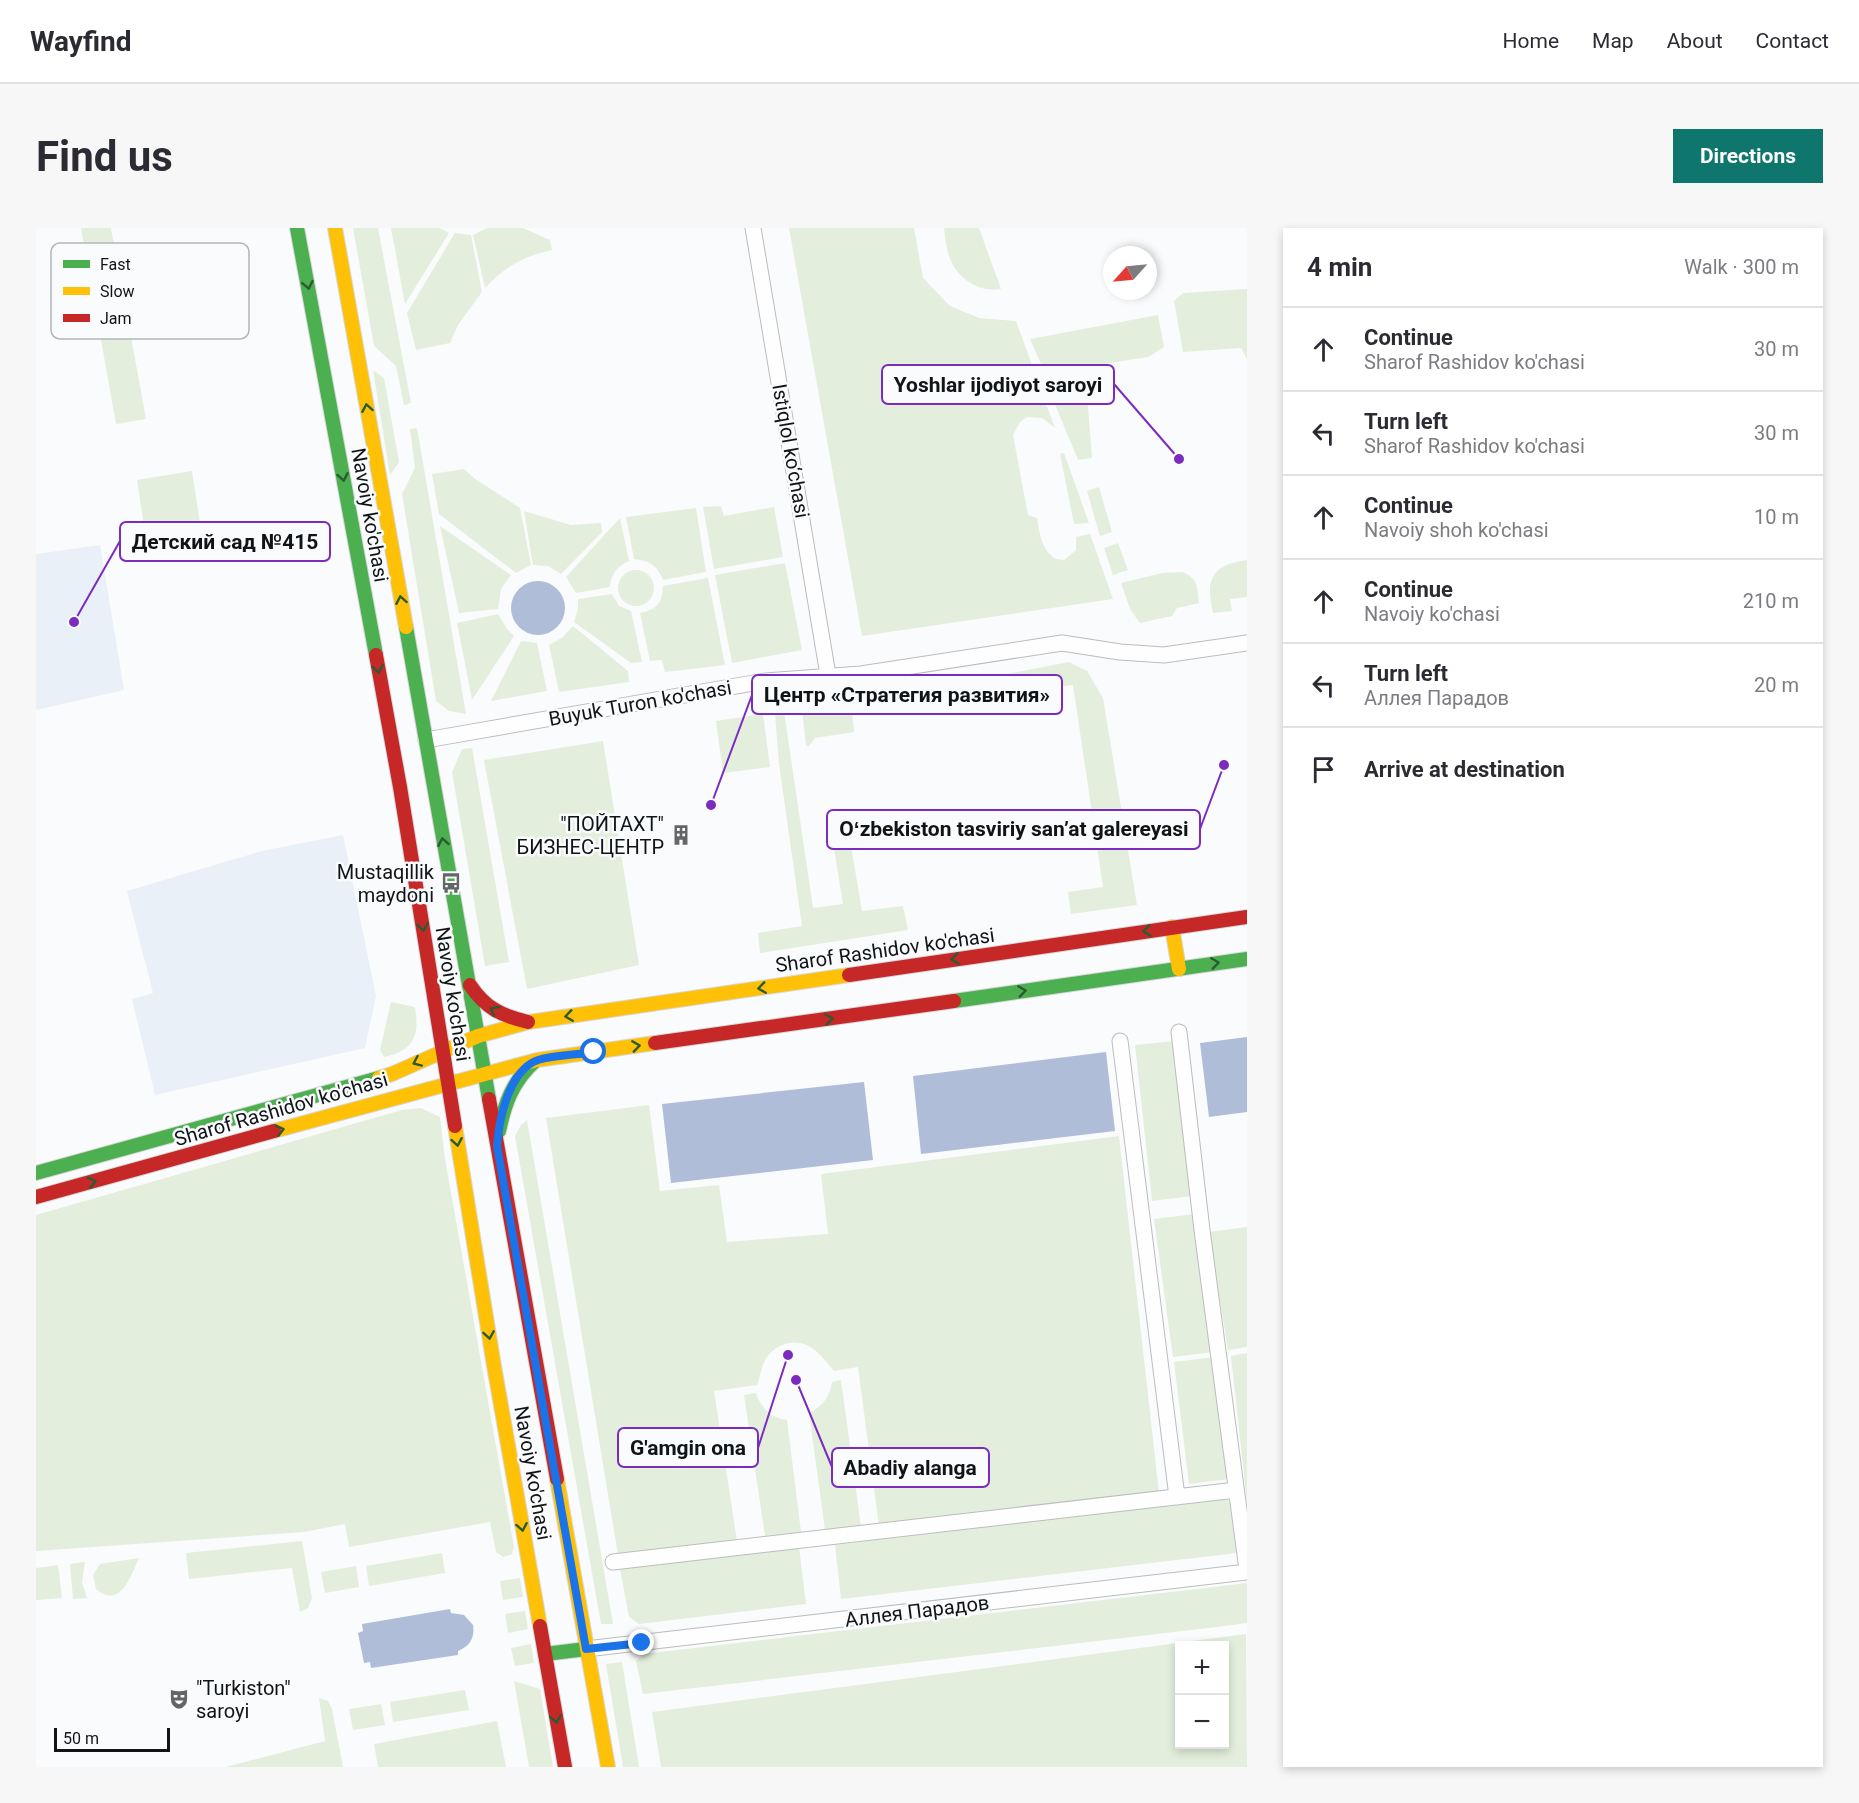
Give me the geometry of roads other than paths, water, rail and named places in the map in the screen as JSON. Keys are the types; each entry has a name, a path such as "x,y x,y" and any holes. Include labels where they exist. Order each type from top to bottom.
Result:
{"main road":[{"name":"Navoiy ko'chasi","path":"297,228 400,787 447,1085 564,1767"},
{"name":"Navoiy ko'chasi","path":"334,228 608,1767"},
{"name":"Sharof Rashidov ko'chasi","path":"36,1173 392,1074 478,1036 529,1022 1247,917"},
{"path":"1172,927 1179,969"},
{"name":"Sharof Rashidov ko'chasi","path":"36,1197 398,1096 537,1060 1247,959"},
{"name":"Sharof Rashidov ko'chasi","path":"468,982 478,998 492,1011 529,1022"},
{"path":"442,1051 484,1074"},
{"path":"497,1146 500,1122 509,1092 521,1073 537,1060"},
{"path":"545,1654 586,1649"}],"street":[{"name":"Istiqlol ko‘chasi","path":"753,228 828,675"},
{"name":"Buyuk Turon ko'chasi","path":"426,740 765,681 861,674 1062,644 1120,652 1164,654 1247,643"},
{"path":"1179,1032 1201,1225 1247,1571"},
{"path":"1120,1041 1177,1497"},
{"path":"613,1562 1236,1490"},
{"name":"Аллея Парадов","path":"586,1649 1247,1571"}],"water":[{"path":"538,581 548,583 557,589 563,598 565,608 563,618 557,627 548,633 538,635 528,633 519,627 513,618 511,608 513,598 519,589 528,583"},
{"path":"1247,1037 1247,1112 1209,1117 1200,1043"},
{"path":"1106,1052 1115,1131 921,1154 913,1076"},
{"path":"864,1082 873,1160 671,1183 662,1104"},
{"path":"450,1609 451,1613 464,1615 473,1625 471,1641 458,1651 458,1655 371,1668 370,1662 364,1663 358,1633 363,1631 362,1624"}],"place":[{"name":"Yoshlar ijodiyot saroyi","path":"1179,459"},
{"name":"Детский сад №415","path":"74,622"},
{"name":"Oʻzbekiston tasviriy sanʼat galereyasi","path":"1224,765"},
{"name":"Центр «Стратегия развития»","path":"711,805"},
{"name":"\"ПОЙТАХТ\" БИЗНЕС-ЦЕНТР","path":"681,835"},
{"name":"Mustaqillik maydoni","path":"451,883"},
{"name":"G'amgin ona","path":"788,1355"},
{"name":"Abadiy alanga","path":"796,1380"},
{"name":"\"Turkiston\" saroyi","path":"179,1699"}]}
